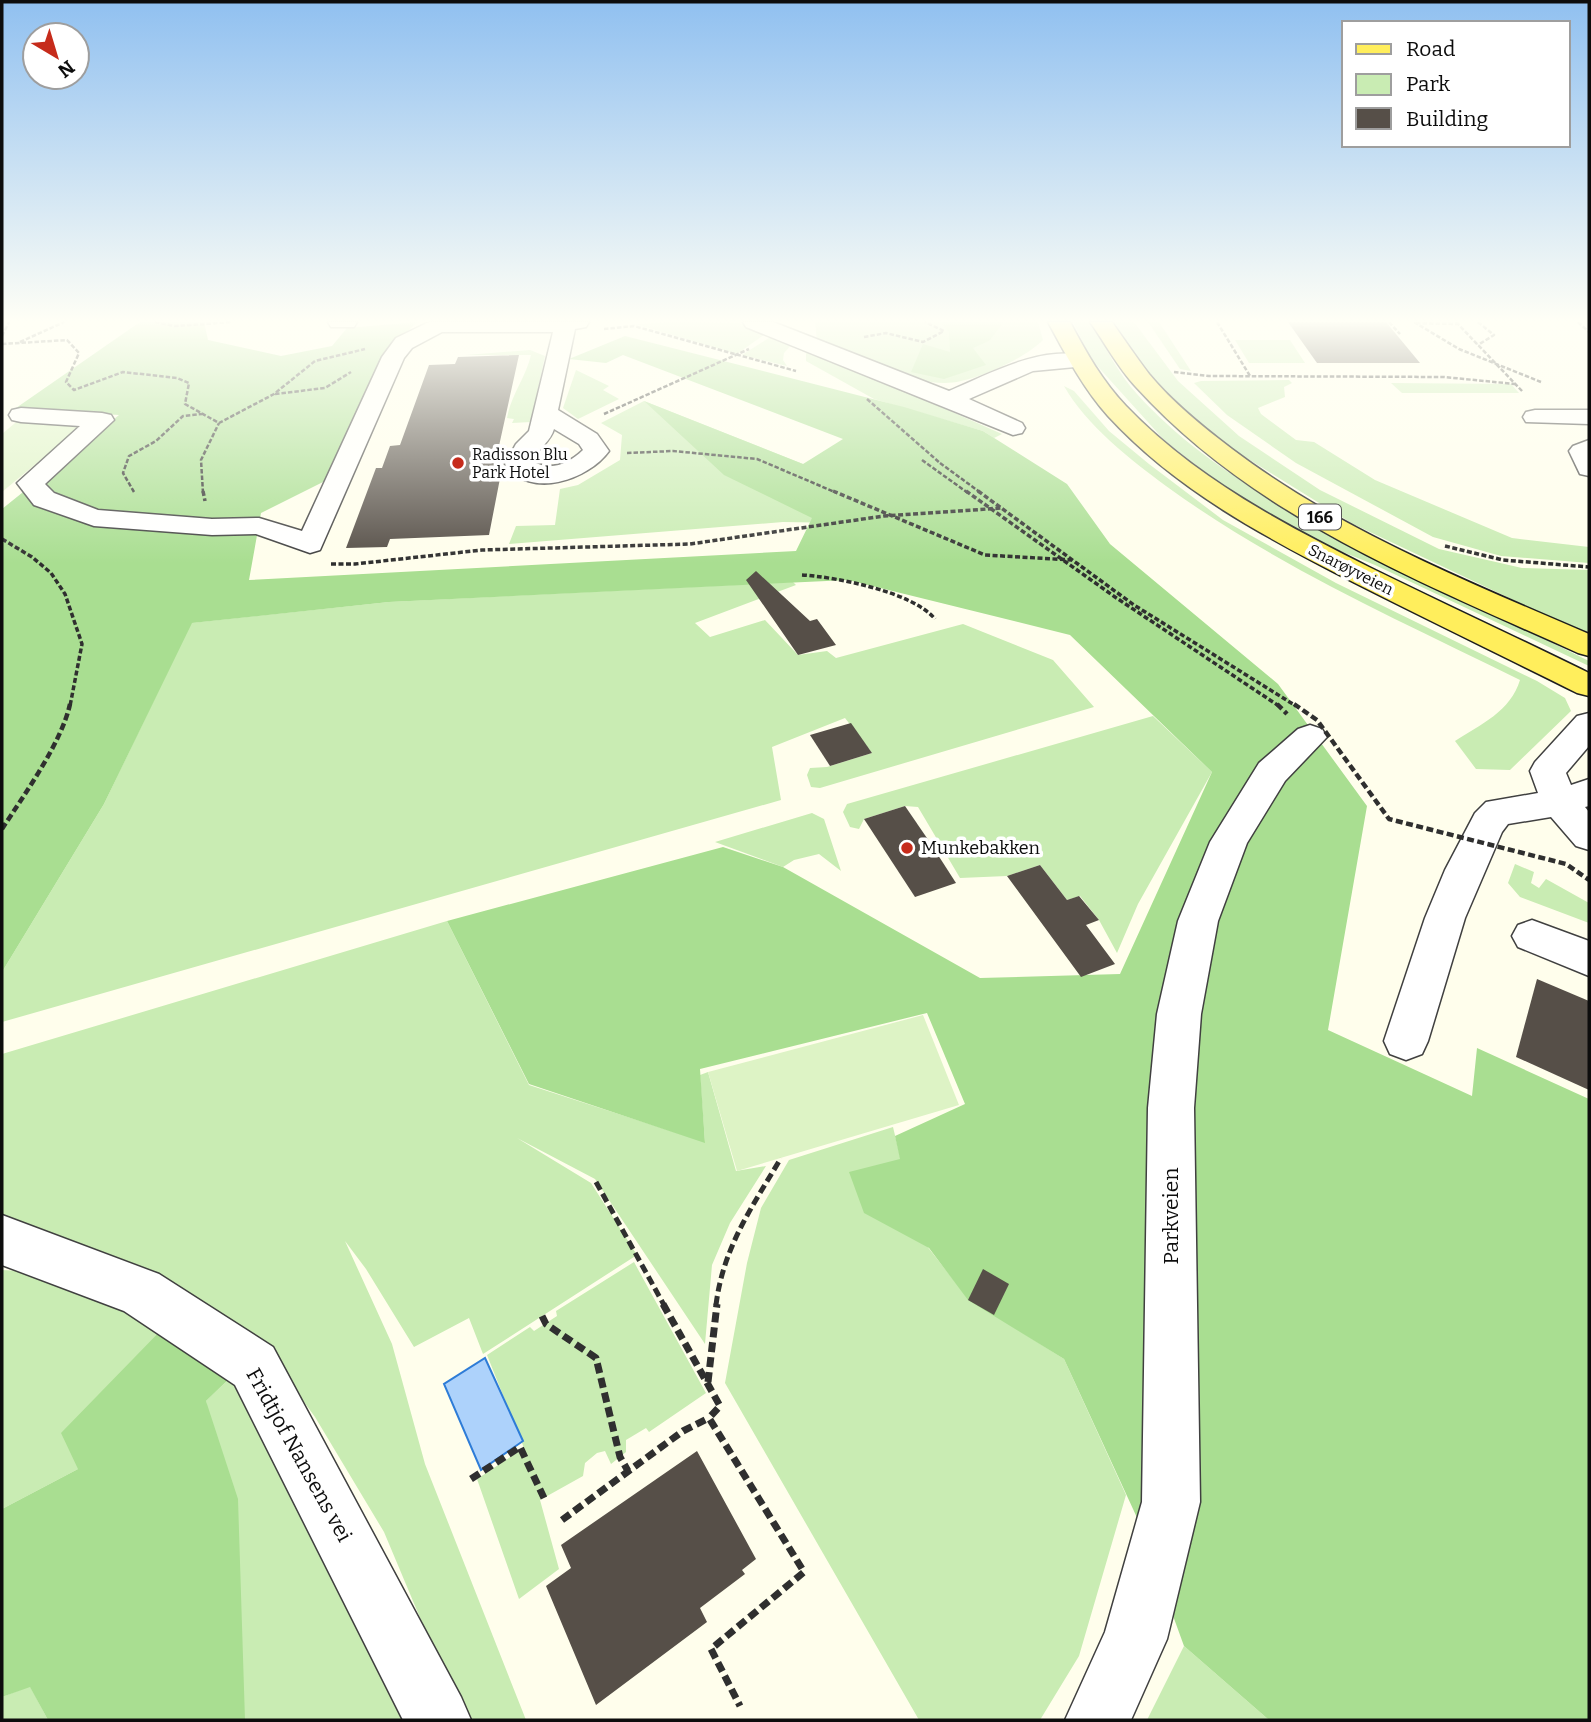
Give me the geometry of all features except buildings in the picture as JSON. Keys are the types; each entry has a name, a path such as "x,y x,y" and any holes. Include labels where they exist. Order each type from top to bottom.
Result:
{"main road":[{"name":"Snarøyveien","path":"1110,402 1143,435 1221,496 1321,554 1589,686"},
{"name":"Snarøyveien","path":"1161,402 1194,432 1262,483 1325,520 1420,569 1589,646"}],"street":[{"path":"21,415 102,420 30,483 44,499 94,518 212,527 259,526 310,544 373,402"},
{"path":"545,412 588,439 595,452 584,465 554,475 533,474 518,464 525,449 541,433 545,412 548,402"},
{"path":"956,402 1013,428"},
{"path":"1541,417 1589,417"},
{"path":"1589,447 1582,451 1589,468"},
{"path":"1589,724 1548,771 1575,798 1589,836"},
{"name":"Parkveien","path":"1098,1720 1135,1639 1171,1502 1171,1108 1179,1014 1198,921 1229,842 1272,772 1310,737"},
{"path":"1406,1041 1446,914 1466,865 1491,817 1499,811 1575,798"},
{"path":"1532,936 1589,959"},
{"name":"Fridtjof Nansens vei","path":"2,1240 141,1292 254,1366 438,1720"}],"path":[{"path":"185,402 219,423"},
{"path":"212,527 200,477 199,459 219,423 258,402"},
{"path":"572,429 627,402"},
{"path":"870,402 933,458 1134,605 1268,686 1317,720 1389,819 1566,864 1589,880"},
{"path":"1529,402 1541,417"},
{"path":"152,523 123,473 129,456 156,441 183,416 203,414"},
{"path":"595,452 673,451 757,459 985,555 1072,560"},
{"path":"933,458 922,460 1060,560 1275,702 1310,737"},
{"path":"286,535 306,565 355,564 482,550 690,544 888,516 1002,508"},
{"path":"2,539 32,557 51,573 65,594 82,644 67,718 28,789 2,829"},
{"path":"1442,545 1503,560 1589,567"},
{"path":"802,575 835,576 887,591 930,613 935,619"},
{"path":"708,1383 719,1282 732,1241 781,1158"},
{"path":"562,1520 683,1430 709,1418 720,1406 596,1182"},
{"path":"542,1316 546,1324 596,1359 620,1457 628,1471"},
{"path":"709,1418 804,1572 711,1649 740,1706"},
{"path":"471,1479 520,1447 544,1498"}],"green space":[{"path":"24,402 367,402 339,474 261,513 249,580 796,551 812,518 724,475 645,402 803,464 843,439 747,402 886,402 983,431 1067,484 1110,544 1278,684 1367,806 1328,1030 1472,1096 1477,1048 1589,1099 1589,1720 1269,1720 1184,1646 1139,1522 1064,1359 968,1300 929,1248 864,1213 849,1172 900,1159 895,1136 965,1104 927,1013 700,1069 705,1143 529,1084 447,921 723,847 783,867 980,978 1120,974 1212,772 1070,635 848,580 389,602 192,623 104,804 2,972 2,509 119,415 16,408"},
{"path":"512,402 535,402 531,422 512,423 514,419 507,418"},
{"path":"565,402 612,402 578,419 563,408"},
{"path":"641,402 647,402 803,464 908,524 783,522 509,544 516,526 555,525 560,489 578,485 620,460 622,435 601,423"},
{"path":"885,402 930,402 1002,434 994,438 983,431"},
{"path":"1075,402 1084,402 1109,431 1223,520 1336,583 1537,681 1565,698 1571,711 1510,770 1476,769 1455,741 1502,709 1516,691 1520,680 1294,567 1251,542 1152,476 1110,441"},
{"path":"1130,402 1145,402 1216,464 1307,520 1589,661 1589,666 1375,565 1313,540 1219,483 1165,441"},
{"path":"1174,402 1202,402 1239,436 1320,490 1439,549 1522,568 1589,570 1589,636 1353,524 1227,446"},
{"path":"1214,402 1272,402 1258,408 1261,414 1296,440 1314,442 1375,480 1512,538 1589,547 1589,563 1501,556 1433,537 1296,463 1227,415"},
{"path":"21,418 85,423 2,492 2,434"},
{"path":"793,582 796,585 695,623 710,637 765,620 798,655 827,651 836,658 963,624 1053,660 1094,707 820,788 811,787 807,775 810,768 827,767 872,753 845,718 772,747 781,800 2,1022 2,972 104,804 191,623 389,602"},
{"path":"1153,716 1212,772 1138,904 1117,953 1099,920 1080,896 1067,900 1040,865 1007,876 960,878 918,807 905,806 864,819 859,829 850,827 843,812 847,804"},
{"path":"812,813 824,819 841,871 819,854 794,860 783,867 715,842"},
{"path":"1515,864 1534,872 1531,883 1539,888 1546,879 1589,903 1589,923 1520,897 1508,883"},
{"path":"447,921 529,1085 705,1142 700,1075 708,1072 736,1171 766,1166 730,1223 712,1265 705,1344 595,1179 517,1138 591,1183 637,1255 483,1354 469,1318 414,1347 366,1269 345,1241 392,1344 425,1464 526,1720 463,1720 384,1532 315,1417 266,1350 185,1290 101,1254 2,1230 2,1054"},
{"path":"923,1015 959,1105 737,1171 708,1072"},
{"path":"893,1127 919,1236 956,1283 994,1315 1064,1359 1126,1495 1079,1656 1040,1720 919,1720 725,1383 747,1263 761,1208 789,1160"},
{"path":"634,1262 706,1393 649,1432 646,1428 626,1440 626,1452 611,1464 605,1451 597,1453 585,1463 583,1476 540,1500 559,1569 519,1599 477,1479 524,1448 487,1355 530,1327 534,1331 557,1316 556,1311"},
{"path":"2,1270 39,1272 169,1322 78,1469 2,1509"},
{"path":"169,1322 232,1376 206,1401 238,1499 245,1720 48,1720 30,1687 2,1697 2,1509 78,1469 61,1433"},
{"path":"232,1376 395,1685 410,1720 241,1720 206,1401"},
{"path":"1184,1646 1269,1720 1147,1720"},
{"path":"30,1686 48,1720 2,1720 2,1697"}],"water":[{"path":"485,1358 523,1441 481,1470 444,1384"}],"place":[{"name":"Radisson Blu Park Hotel","path":"458,463"},
{"name":"Munkebakken","path":"907,848"}]}
